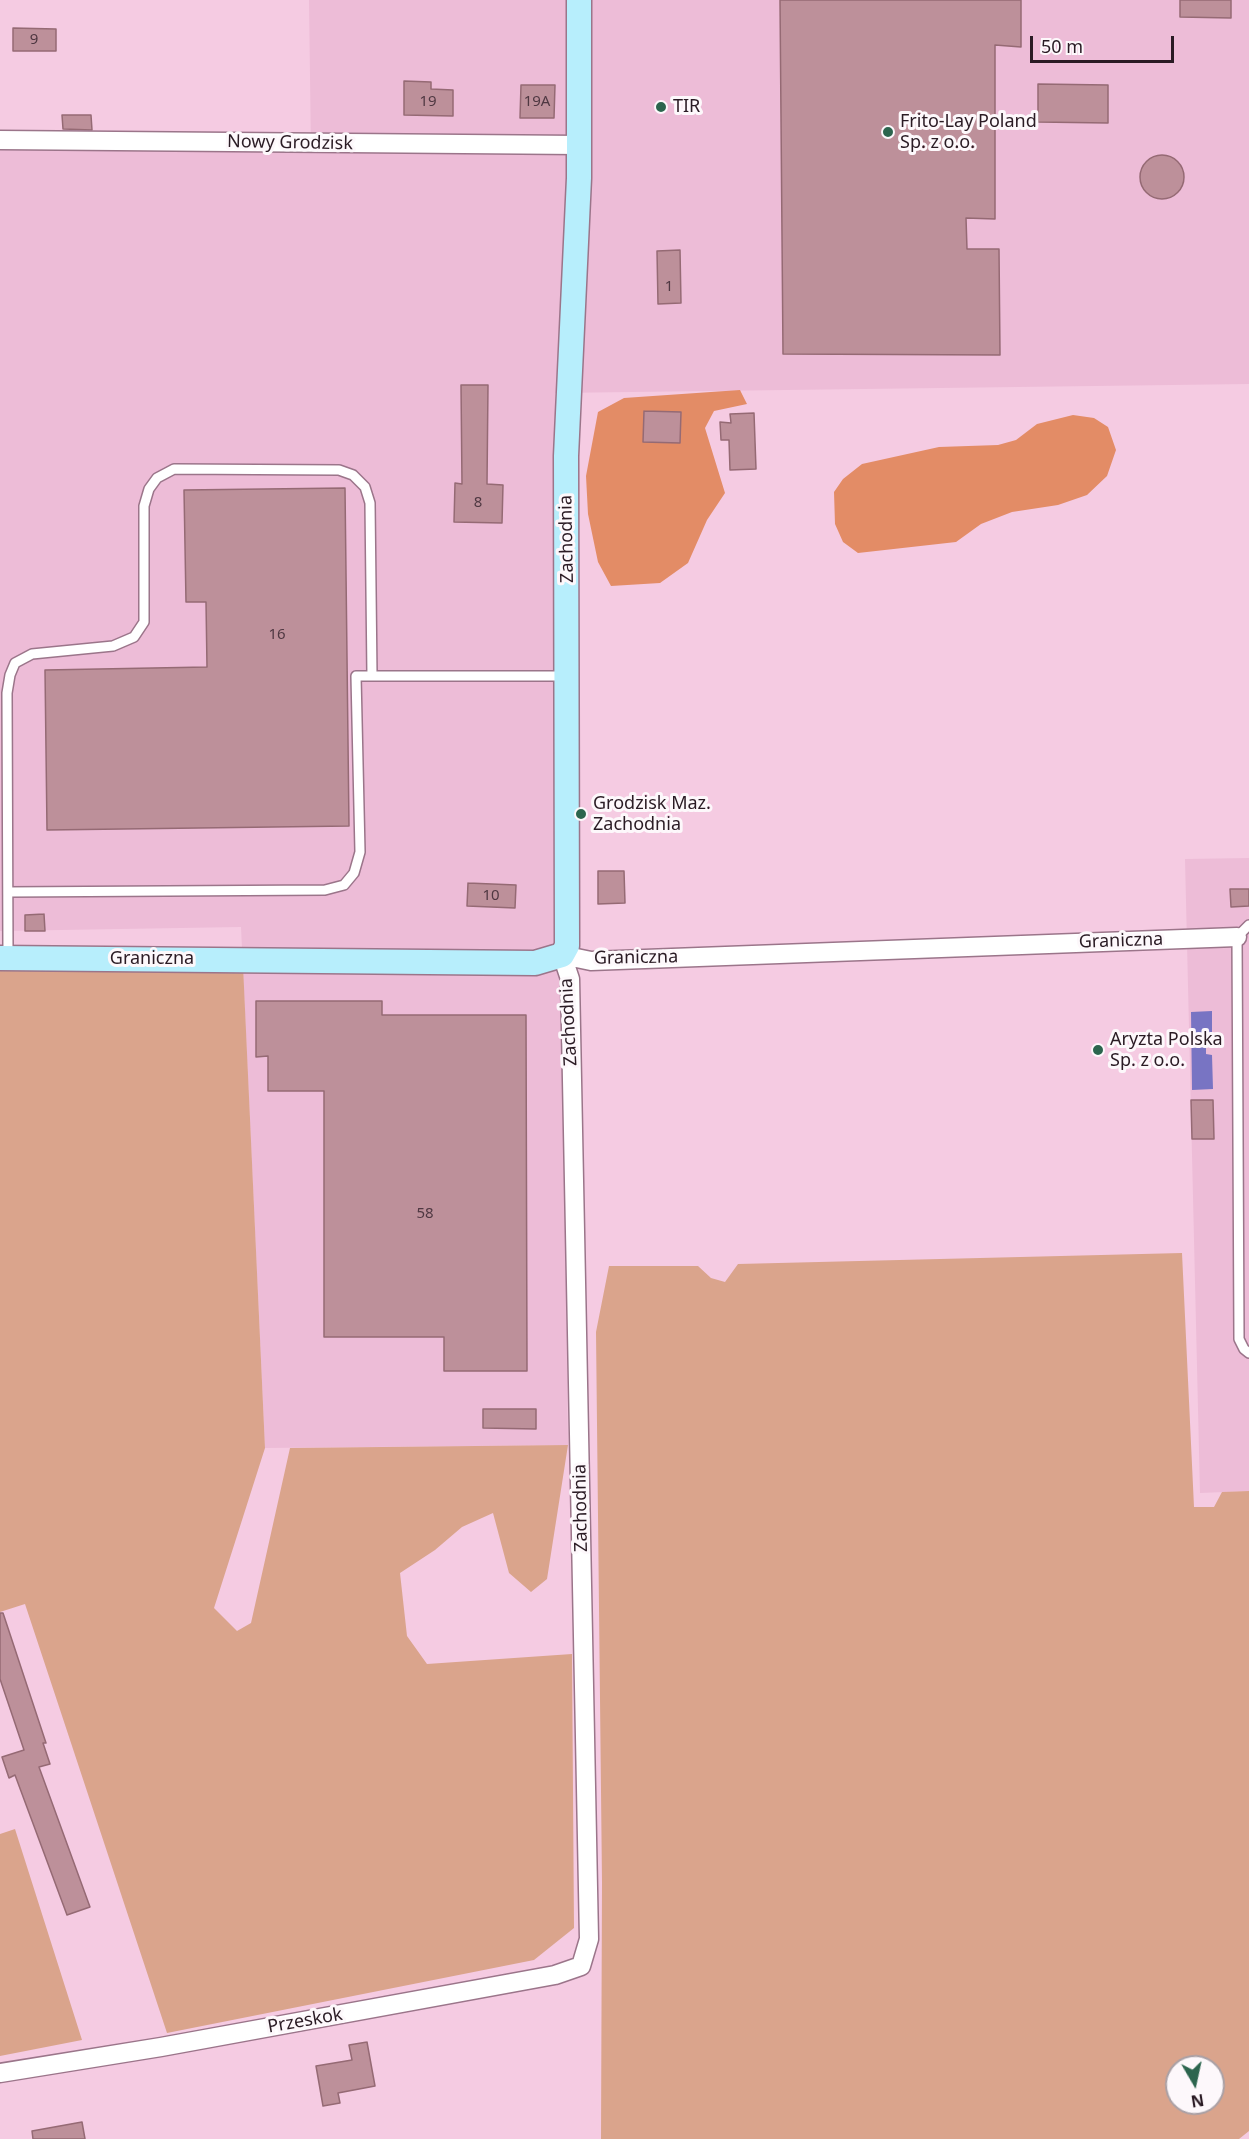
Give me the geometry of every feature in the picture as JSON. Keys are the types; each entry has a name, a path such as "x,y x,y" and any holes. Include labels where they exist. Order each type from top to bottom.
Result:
{"street":[{"name":"Zachodnia","path":"579,0 579,146 566,456 569,935 562,955 570,979 589,1939"},
{"name":"Nowy Grodzisk","path":"0,140 579,146"},
{"name":"Graniczna","path":"4,958 535,963 562,955 591,961 1243,931"},
{"name":"Przeskok","path":"0,2073 161,2047 555,1975 581,1966 589,1939"}],"lane":[{"path":"4,958 8,892 7,693 10,675 15,663 32,654 113,646 134,637 144,622 144,506 148,489 157,478 174,469 339,470 353,475 365,486 370,503 372,676"},
{"path":"8,892 325,890 344,885 354,873 360,852 356,676 568,676"},
{"path":"1243,931 1239,1339 1249,1353"}],"shaded area":[{"path":"309,0 1249,0 1249,384 555,393 568,1445 265,1448 241,927 0,931 0,145 311,152"},
{"path":"740,390 747,404 714,411 705,428 725,493 707,520 688,563 660,583 611,586 598,562 588,514 586,476 598,412 624,398"},
{"path":"1073,415 1094,418 1108,427 1116,450 1107,476 1087,495 1058,505 1012,512 981,524 956,542 858,553 843,542 835,524 834,492 843,479 862,464 939,447 998,445 1016,440 1037,424"},
{"name":"Aryzta Polska Sp. z o.o.","path":"1249,858 1249,1491 1200,1493 1185,859"},
{"path":"243,965 265,1448 214,1608 237,1631 251,1623 290,1448 568,1445 547,1579 531,1592 509,1573 493,1513 462,1527 435,1550 400,1573 407,1636 427,1664 572,1654 574,1928 534,1960 167,2033 25,1604 0,1612 0,969"},
{"path":"1212,1011 1212,1044 1206,1045 1206,1054 1212,1055 1213,1089 1192,1090 1191,1012"},
{"path":"1182,1253 1194,1507 1214,1507 1222,1492 1249,1491 1249,2131 1239,2139 601,2139 602,1882 596,1332 609,1266 698,1266 711,1278 725,1282 738,1264"},
{"path":"15,1829 82,2040 0,2056 0,1834"}],"building":[{"name":"Frito-Lay Poland Sp. z o.o.","path":"780,0 1021,0 1021,47 995,45 995,219 966,218 967,249 999,249 1000,355 783,354"},
{"path":"1180,0 1231,0 1231,18 1180,17"},
{"path":"13,28 56,29 56,51 13,51"},
{"path":"404,81 431,82 431,89 453,90 453,116 404,115"},
{"path":"1038,84 1108,85 1108,123 1038,122"},
{"path":"521,85 555,85 554,118 520,118"},
{"path":"62,115 91,115 92,130 63,129"},
{"path":"1162,155 1170,156 1178,161 1183,169 1183,185 1178,193 1170,198 1162,199 1154,198 1146,193 1141,185 1140,177 1141,169 1146,161 1154,156"},
{"path":"680,250 681,303 658,304 657,251"},
{"path":"461,385 488,385 487,484 503,485 502,523 454,522 455,483 462,484"},
{"path":"644,411 681,412 680,443 643,442"},
{"path":"754,413 756,469 730,470 729,440 721,440 720,422 731,423 730,414"},
{"path":"345,488 349,826 47,830 45,670 207,667 206,602 186,602 184,490"},
{"path":"598,871 624,871 625,903 598,904"},
{"path":"468,883 516,885 515,908 467,906"},
{"path":"1230,889 1249,889 1249,906 1231,907"},
{"path":"44,914 45,931 25,931 25,915"},
{"path":"256,1001 382,1001 382,1015 526,1015 527,1371 444,1371 444,1337 324,1337 324,1091 268,1091 268,1056 256,1057"},
{"path":"1191,1100 1213,1100 1214,1139 1192,1139"},
{"path":"483,1409 536,1409 536,1429 483,1428"},
{"path":"0,1613 3,1613 46,1743 43,1743 50,1764 39,1767 90,1907 67,1915 15,1775 9,1778 2,1757 24,1750 0,1679"},
{"path":"367,2042 375,2086 338,2093 340,2103 323,2106 316,2066 352,2060 349,2045"},
{"path":"82,2122 85,2139 33,2139 32,2131"}],"place":[{"name":"TIR","path":"661,107"},
{"name":"Frito-Lay Poland Sp. z o.o.","path":"888,132"},
{"name":"Grodzisk Maz. Zachodnia","path":"581,814"},
{"name":"Aryzta Polska Sp. z o.o.","path":"1098,1050"}]}
